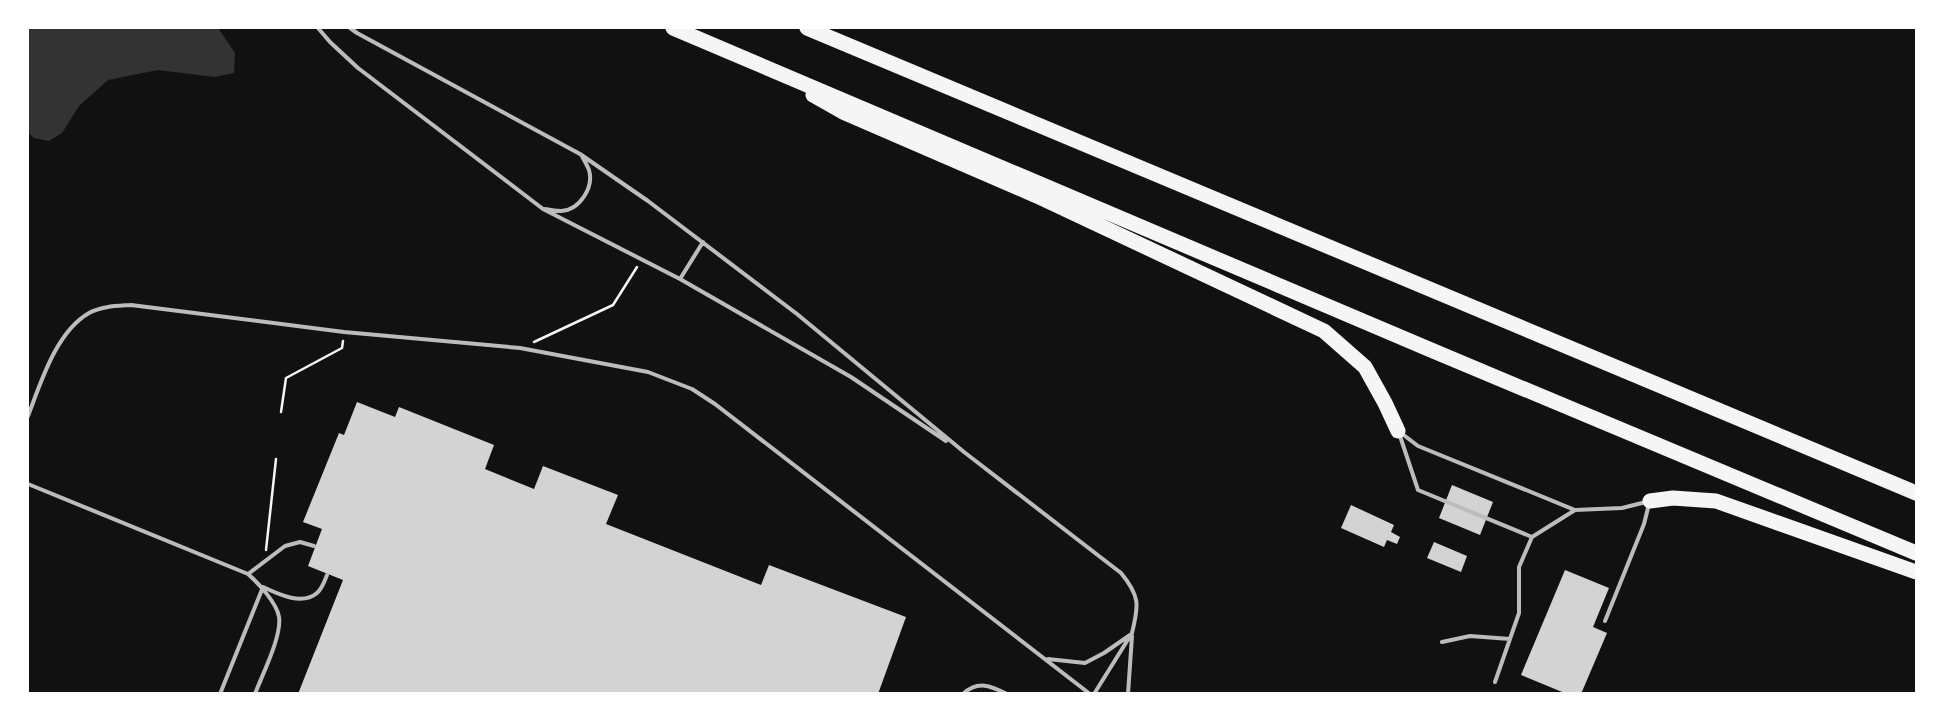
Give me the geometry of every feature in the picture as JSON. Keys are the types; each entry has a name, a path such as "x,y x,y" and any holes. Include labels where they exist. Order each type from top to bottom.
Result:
{"highway":[{"path":"673,28 753,60 1432,350 1916,553"},
{"path":"807,28 1916,493"},
{"path":"753,60 843,112 1037,196 1324,331 1365,367 1398,431"},
{"path":"1650,501 1673,498 1716,501 1916,572"}],"lane":[{"path":"318,28 358,68 543,209 680,279 851,377 964,452"},
{"path":"350,28 580,154 704,242 797,314 964,452 1121,573 1132,586 1136,599 1128,694"},
{"path":"543,209 561,211 572,209 582,200 590,184 589,171 580,154"},
{"path":"680,279 704,242"},
{"path":"28,416 54,353 72,326 89,313 108,306 131,305 344,332 520,348 648,372 692,390 714,404 1090,694"},
{"path":"1398,431 1418,446 1575,510 1622,508 1650,501 1644,524 1604,621"},
{"path":"1398,431 1418,490 1532,537"},
{"path":"28,484 248,574 263,587 285,596 304,599 318,593 327,575"},
{"path":"1495,682 1519,613 1519,567 1532,537 1575,510"},
{"path":"248,574 285,546 300,542 314,546"},
{"path":"220,694 263,587"},
{"path":"255,694 279,633 280,616 263,587"},
{"path":"1046,659 1085,663 1104,653 1132,633"},
{"path":"1094,694 1132,633"},
{"path":"1442,642 1470,636 1510,638"},
{"path":"963,694 970,687 980,684 1007,694"}],"path":[{"path":"520,348 613,305 642,260"},
{"path":"281,412 286,378 342,348 344,332"},
{"path":"265,560 276,459"}],"shaded area":[{"path":"28,28 218,28 235,53 234,73 214,77 158,70 108,80 79,106 62,133 49,141 34,138 28,132"}],"building":[{"path":"357,402 395,417 399,407 494,445 485,469 534,489 543,466 618,495 606,524 761,585 769,565 906,617 878,694 298,694 343,580 308,566 322,529 303,522 339,433 344,435"},
{"path":"1452,485 1493,502 1480,535 1439,518"},
{"path":"1351,505 1394,525 1391,532 1400,537 1397,544 1387,540 1384,547 1341,528"},
{"path":"1434,542 1467,556 1461,572 1427,558"},
{"path":"1565,570 1609,588 1593,627 1607,633 1581,694 1567,694 1521,675"}]}
